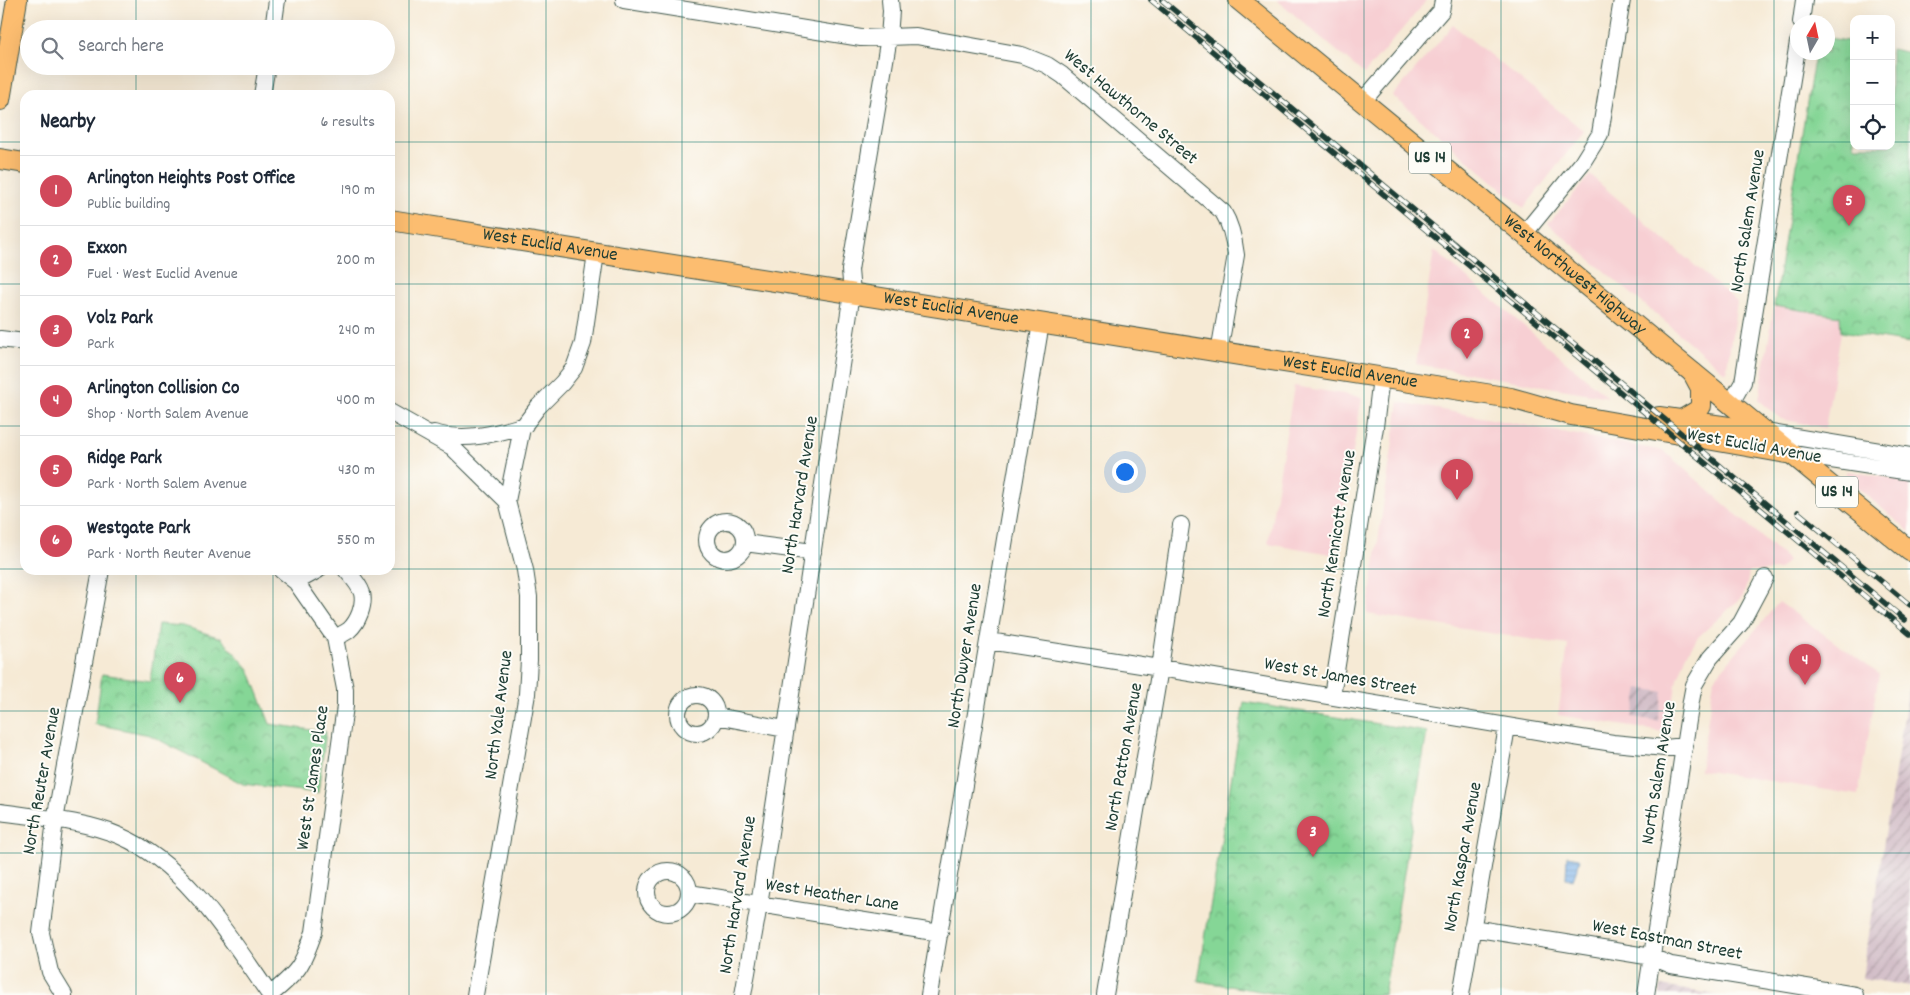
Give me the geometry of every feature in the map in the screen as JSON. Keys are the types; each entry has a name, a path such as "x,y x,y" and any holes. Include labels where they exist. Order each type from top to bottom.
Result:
{"main road":[{"path":"0,100 17,0"},
{"name":"West Northwest Highway","path":"1239,0 1910,551"},
{"path":"0,159 20,162"},
{"name":"West Euclid Avenue","path":"395,221 1511,398 1571,415 1792,454"},
{"path":"1682,420 1701,406 1701,388 1692,371"},
{"name":"West Euclid Avenue","path":"1511,398 1561,400 1765,432"}],"street":[{"path":"274,20 277,0"},
{"name":"West Hawthorne Street","path":"624,0 861,38 916,36 1022,55 1047,65 1062,75 1223,212 1229,221 1236,255 1219,352"},
{"name":"North Harvard Avenue","path":"743,995 759,905 852,293 850,270 889,37 892,11 890,0"},
{"path":"1362,102 1441,11 1443,0"},
{"path":"1524,234 1582,163 1600,134 1622,0"},
{"path":"1802,15 1804,0"},
{"name":"North Salem Avenue","path":"1731,403 1743,382 1795,60"},
{"path":"263,90 265,75"},
{"name":"North Yale Avenue","path":"475,995 527,694 529,597 525,570 507,501 522,428 538,407 574,368 583,343 596,253"},
{"name":"North Dwyer Avenue","path":"929,995 1041,323"},
{"path":"0,338 20,341"},
{"name":"North Kennicott Avenue","path":"1332,696 1374,435 1381,377"},
{"path":"395,415 452,447 507,501"},
{"path":"425,431 446,436 472,437 502,432 525,425"},
{"name":"West Euclid Avenue","path":"1765,432 1910,456"},
{"name":"West Euclid Avenue","path":"1792,454 1910,472"},
{"name":"North Patton Avenue","path":"1105,995 1160,668 1181,525"},
{"path":"745,543 813,552"},
{"name":"North Reuter Avenue","path":"64,995 50,972 41,933 55,820 100,575"},
{"name":"West St James Place","path":"270,995 297,971 305,958 314,932 345,706 341,662 335,638 296,582 287,575"},
{"path":"296,582 309,575"},
{"path":"335,638 349,630 358,621 362,594 356,580 351,575"},
{"name":"North Salem Avenue","path":"1646,995 1685,746 1690,701 1694,686 1710,658 1741,623 1765,578"},
{"name":"West St James Street","path":"989,641 1613,742 1665,748 1685,746"},
{"path":"716,716 785,729"},
{"name":"North Kaspar Avenue","path":"1460,995 1507,726"},
{"path":"0,812 88,826 119,836 146,849 176,874 205,904 270,995"},
{"name":"West Heather Lane","path":"689,893 940,933"},
{"name":"West Eastman Street","path":"1472,928 1652,957 1671,966 1855,995"}],"shaded area":[{"path":"1277,0 1427,0 1364,74"},
{"path":"1453,25 1584,131 1524,208 1393,96"},
{"path":"1590,175 1737,302 1726,373 1548,224"},
{"path":"1434,250 1608,397 1416,364"},
{"path":"1774,306 1841,316 1841,332 1825,428 1781,419 1759,400"},
{"path":"1294,386 1362,397 1336,555 1268,543"},
{"path":"1399,402 1664,451 1788,560 1779,570 1749,572 1743,596 1697,638 1686,656 1676,684 1669,733 1558,715 1568,645 1367,614"},
{"path":"1847,471 1910,481 1910,532 1845,477"},
{"path":"1779,602 1879,674 1858,795 1700,770 1714,679"},
{"path":"1910,679 1910,986 1862,978"},
{"path":"1639,688 1663,692 1658,721 1633,717"},
{"path":"1661,986 1718,995 1660,995"}],"green space":[{"path":"1835,39 1850,41 1850,150 1895,150 1895,50 1910,53 1910,343 1841,332 1840,316 1774,306 1814,60 1835,60"},
{"path":"158,624 183,626 221,638 249,669 270,724 326,732 318,793 243,784 150,735 95,724 102,674 150,681"},
{"path":"1244,702 1427,732 1384,995 1284,995 1198,981"}],"water":[{"path":"1567,856 1579,858 1580,860 1573,880 1566,878"}],"railway":[{"path":"1151,0 1910,634"},
{"path":"1162,0 1905,620"},
{"path":"1798,512 1910,605"}],"place":[{"name":"Ridge Park","path":"1849,226"},
{"name":"Exxon","path":"1467,359"},
{"name":"Arlington Heights Post Office","path":"1457,500"},
{"name":"Arlington Collision Co","path":"1805,685"},
{"name":"Westgate Park","path":"180,703"},
{"name":"Volz Park","path":"1313,857"}]}
